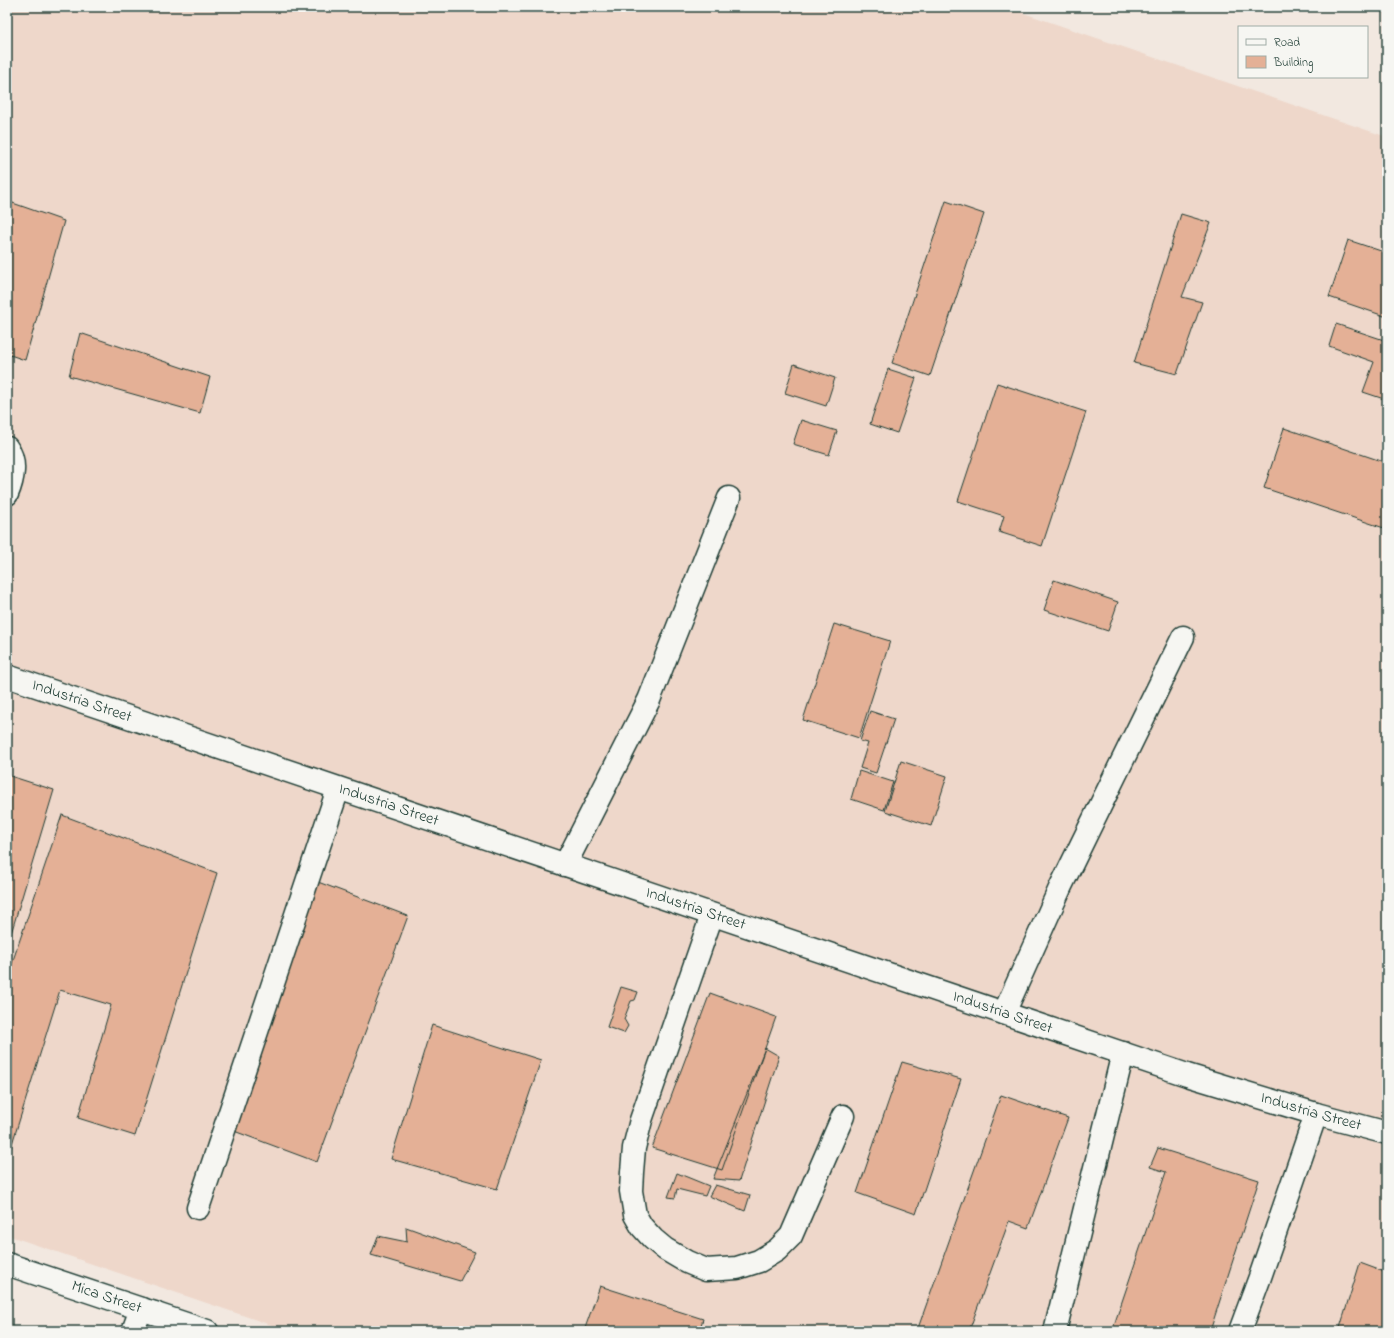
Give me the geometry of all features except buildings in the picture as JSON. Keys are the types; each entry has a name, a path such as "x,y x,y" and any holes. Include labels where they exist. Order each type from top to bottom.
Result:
{"street":[{"path":"7,448 12,458 13,467 11,484 7,494"},
{"path":"565,865 649,700 729,498"},
{"path":"1004,1013 1061,886 1183,637"},
{"name":"Industria Street","path":"7,676 1187,1075 1316,1114 1387,1133"},
{"path":"198,1208 338,789"},
{"path":"712,915 641,1120 634,1148 631,1190 635,1215 642,1227 653,1239 675,1256 706,1270 737,1268 759,1261 777,1250 791,1236 843,1116"},
{"path":"1055,1331 1123,1053"},
{"path":"1240,1331 1316,1114"},
{"name":"Mica Street","path":"7,1264 207,1331"},
{"path":"133,1331 141,1309"}],"shaded area":[{"path":"7,7 1006,7 1387,137 1387,1331 289,1331 7,1235"}]}
